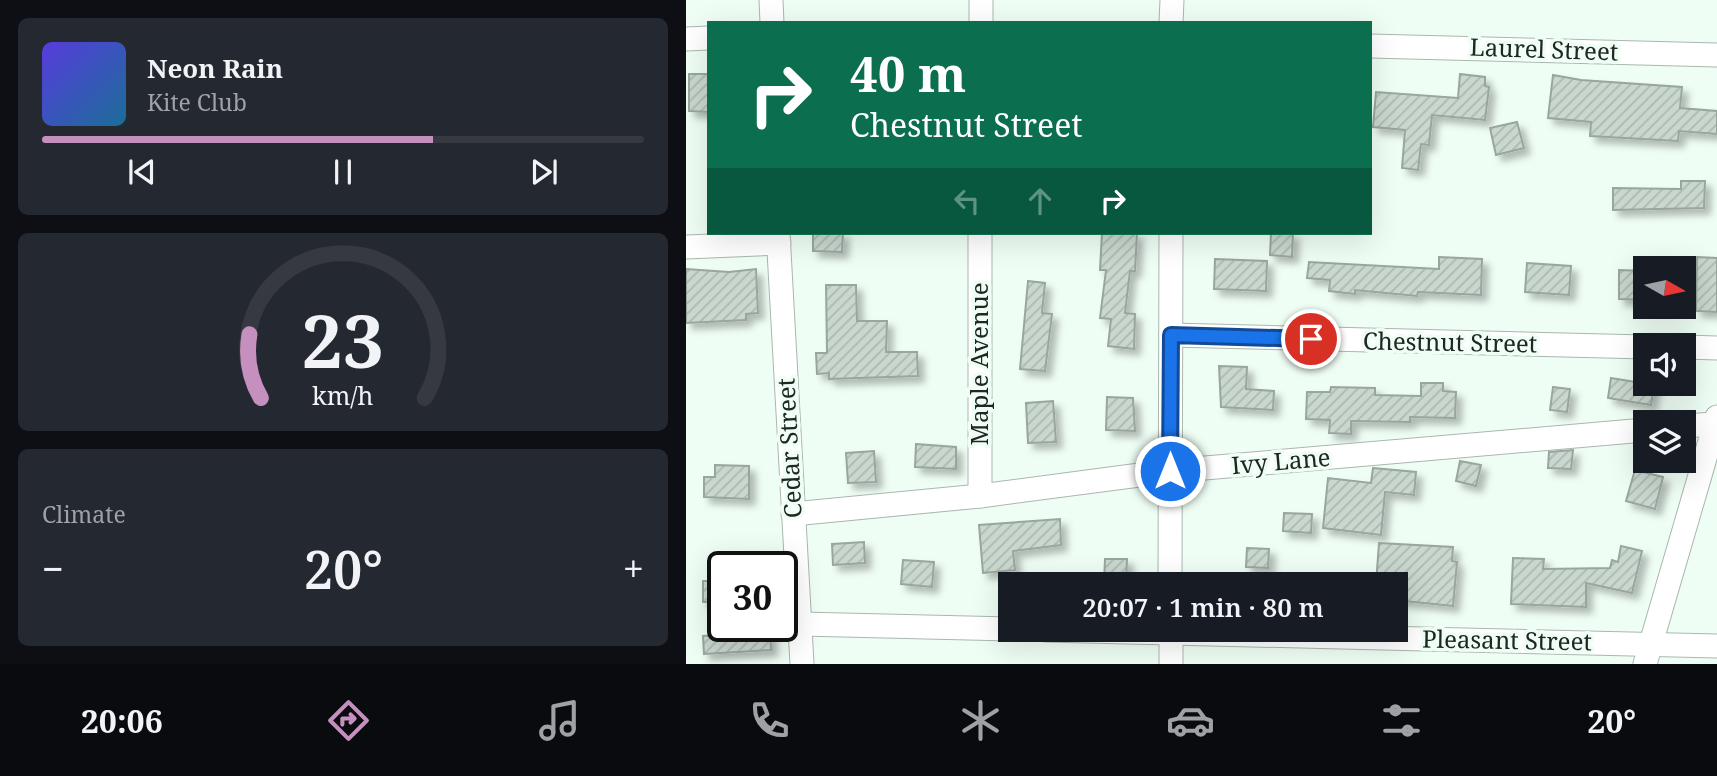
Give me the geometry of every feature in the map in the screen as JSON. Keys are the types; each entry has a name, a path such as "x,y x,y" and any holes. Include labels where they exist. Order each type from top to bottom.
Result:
{"street":[{"path":"771,0 772,21"},
{"path":"981,0 981,21"},
{"path":"1171,21 1172,0"},
{"path":"686,39 707,38"},
{"name":"Laurel Street","path":"1372,46 1717,55"},
{"name":"Maple Avenue","path":"981,235 981,496"},
{"path":"1171,235 1171,572"},
{"path":"686,247 778,238"},
{"name":"Cedar Street","path":"778,238 802,664"},
{"name":"Chestnut Street","path":"1171,335 1633,346"},
{"path":"1696,347 1717,348"},
{"path":"1648,654 1716,420 1696,424"},
{"name":"Ivy Lane","path":"793,514 981,496 1170,471 1633,431"},
{"path":"801,624 998,629"},
{"path":"1171,642 1171,664"},
{"name":"Pleasant Street","path":"1399,642 1648,654 1717,646"}],"building":[{"path":"689,74 707,74 707,112 689,111"},
{"path":"1460,74 1485,77 1485,86 1489,87 1485,120 1432,115 1429,145 1421,144 1418,170 1402,168 1405,130 1373,127 1376,92 1458,98"},
{"path":"1553,75 1581,80 1682,87 1680,108 1717,111 1717,134 1679,131 1678,141 1590,136 1591,122 1548,118"},
{"path":"1517,122 1524,148 1496,155 1490,128"},
{"path":"1681,181 1705,181 1704,208 1613,210 1613,188 1681,189"},
{"path":"813,235 843,235 842,252 813,251"},
{"path":"1102,235 1137,235 1135,271 1130,271 1125,313 1135,314 1134,349 1108,346 1111,319 1100,318 1106,270 1100,270"},
{"path":"1271,235 1293,235 1292,257 1270,255"},
{"path":"1439,257 1482,259 1481,295 1418,292 1417,296 1355,290 1355,294 1329,291 1330,280 1307,278 1309,262 1439,269"},
{"path":"1697,257 1717,258 1717,312 1696,311"},
{"path":"1215,259 1267,261 1266,291 1214,289"},
{"path":"1527,263 1571,266 1569,295 1525,292"},
{"path":"686,269 729,272 756,269 758,313 746,314 746,320 686,323"},
{"path":"1619,270 1633,271 1633,300 1619,299"},
{"path":"1028,281 1045,283 1042,313 1052,314 1045,371 1020,369"},
{"path":"826,285 856,285 857,321 887,321 886,352 917,352 918,376 829,379 829,373 817,374 816,353 827,353"},
{"path":"1219,366 1247,367 1246,389 1274,391 1273,410 1221,407"},
{"path":"1611,378 1633,382 1633,396 1652,396 1651,405 1608,398"},
{"path":"1421,383 1443,383 1443,391 1456,392 1455,418 1410,417 1410,422 1351,421 1351,434 1329,433 1330,420 1306,419 1307,392 1330,392 1331,387 1375,388 1375,395 1421,396"},
{"path":"1553,387 1570,389 1567,412 1550,410"},
{"path":"1107,397 1133,398 1135,431 1106,430"},
{"path":"1053,401 1056,442 1028,443 1026,403"},
{"path":"916,444 956,447 956,469 915,467"},
{"path":"1573,450 1571,469 1548,468 1549,452"},
{"path":"874,451 876,482 848,483 846,453"},
{"path":"1460,461 1481,465 1476,486 1456,481"},
{"path":"715,465 749,466 749,499 704,497 704,477 715,477"},
{"path":"1373,468 1416,472 1414,495 1385,492 1381,535 1323,528 1328,478 1371,483"},
{"path":"1634,473 1663,477 1655,509 1626,501"},
{"path":"1284,513 1312,514 1311,533 1283,531"},
{"path":"1060,519 1061,545 1013,551 1015,570 983,573 979,525"},
{"path":"864,542 865,563 833,565 832,544"},
{"path":"1379,543 1453,547 1452,561 1457,562 1453,606 1408,601 1408,572 1377,572"},
{"path":"1621,546 1642,551 1632,593 1586,583 1586,607 1511,604 1513,558 1544,559 1543,569 1610,568 1612,560 1618,562"},
{"path":"1247,548 1269,549 1268,568 1246,567"},
{"path":"1105,559 1127,559 1126,572 1104,572"},
{"path":"903,560 934,562 932,587 901,584"},
{"path":"703,581 707,581 707,602 703,602"},
{"path":"703,636 707,636 707,642 771,642 771,650 704,654"}],"route":[{"path":"1170,471 1171,335 1311,339"}]}
